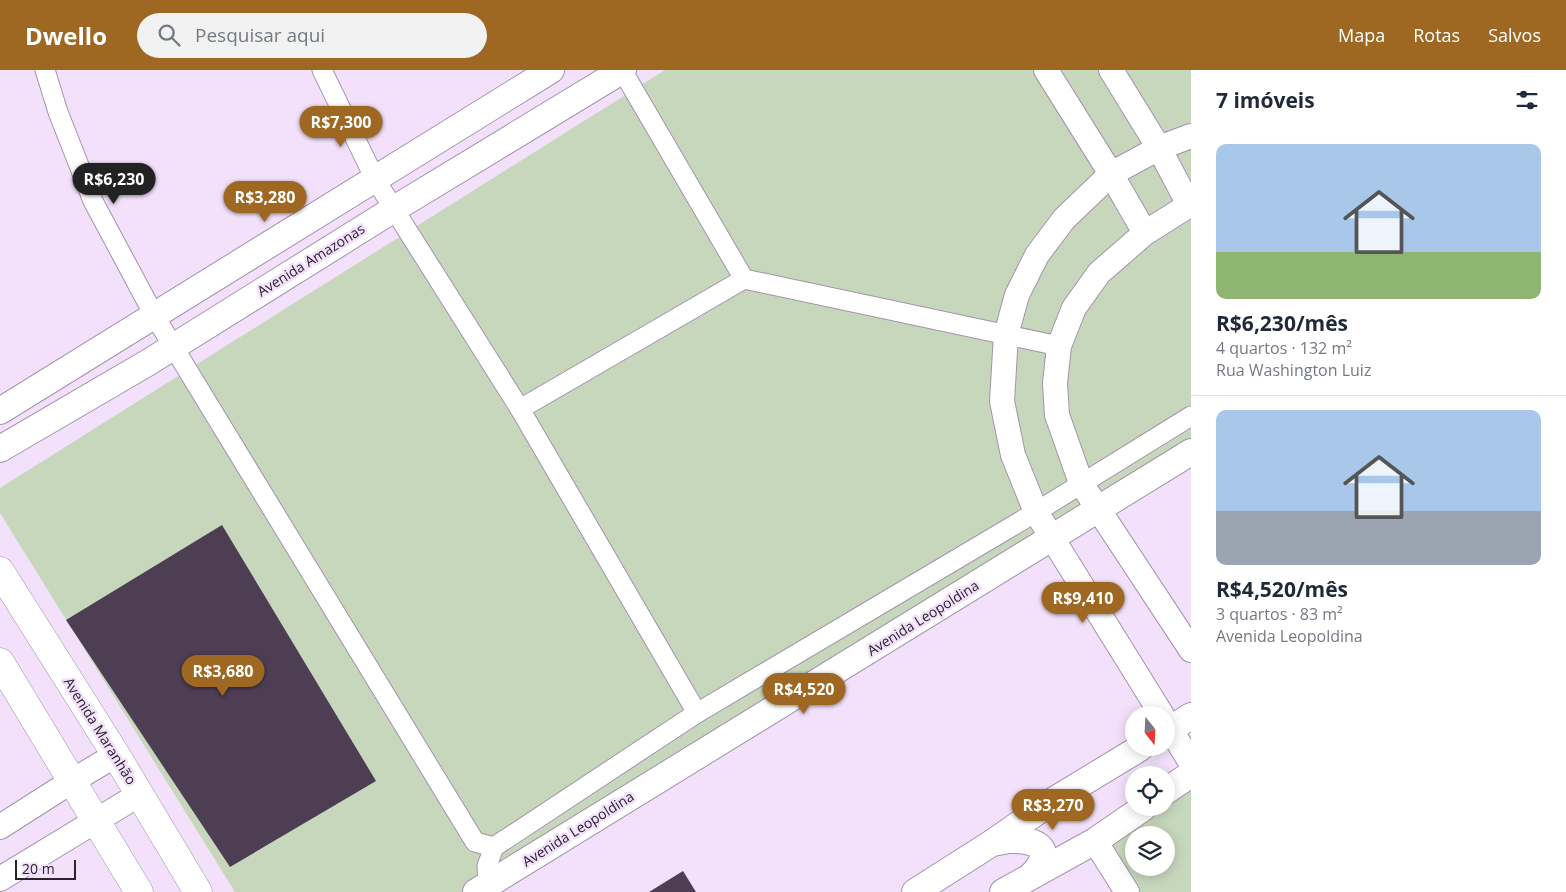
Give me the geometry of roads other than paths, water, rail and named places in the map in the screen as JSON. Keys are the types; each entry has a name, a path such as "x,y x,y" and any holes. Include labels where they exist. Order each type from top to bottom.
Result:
{"main road":[{"path":"0,411 551,70"},
{"name":"Avenida Amazonas","path":"0,449 149,362 622,70"},
{"name":"Avenida Leopoldina","path":"482,888 1191,452"},
{"name":"Avenida Maranhão","path":"0,571 116,755 198,892"},
{"path":"0,662 139,892"},
{"path":"915,892 992,843 1051,802 1127,756"},
{"path":"1175,785 1191,774"},
{"path":"1003,892 1095,841 1131,816"},
{"path":"992,843 1012,840 1034,843 1040,847 1044,853 1043,860 1032,875"}],"street":[{"path":"45,70 58,112 93,201 154,315 476,842 494,847"},
{"path":"322,70 375,179 520,409 697,713"},
{"path":"622,70 744,279"},
{"path":"1046,70 1111,174 1144,233"},
{"path":"1111,70 1159,148 1190,205 1144,233 1099,272 1074,308 1059,346 1055,383 1057,415 1081,484 1191,650"},
{"path":"1160,706 1036,512 1013,455 1002,401 1006,335 1017,295 1037,255 1064,219 1111,174 1159,148 1191,136"},
{"path":"520,409 744,279 1059,346"},
{"path":"482,888 494,847 697,713 1036,512 1191,416"},
{"path":"1175,731 1191,763"},
{"path":"0,827 116,755"},
{"path":"0,879 140,794"},
{"path":"1095,841 1128,892"}]}
